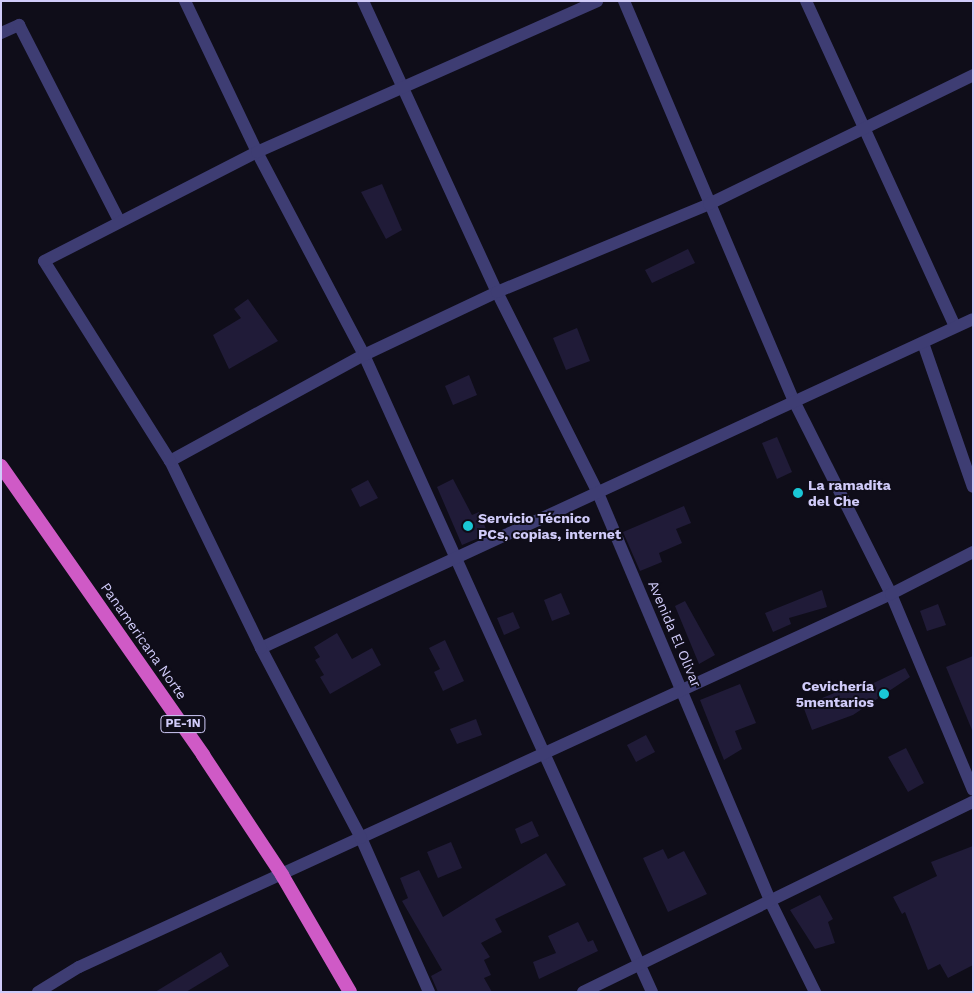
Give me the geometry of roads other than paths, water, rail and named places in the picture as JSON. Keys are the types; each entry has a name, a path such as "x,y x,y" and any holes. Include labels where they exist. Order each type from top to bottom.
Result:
{"highway":[{"name":"Panamericana Norte","path":"1,466 167,701 282,875 350,992"}],"street":[{"path":"185,1 257,152 364,355 458,558 652,992"},
{"name":"Avenida El Olivar","path":"363,1 497,292 598,493 683,690 770,901 815,992"},
{"path":"428,992 360,838 261,648 170,461 44,261 257,152 596,1"},
{"path":"624,1 795,403 891,594 973,790"},
{"path":"806,1 955,327"},
{"path":"1,33 19,25 120,222"},
{"path":"170,461 364,355 497,292 709,204 862,127 973,75"},
{"path":"261,648 795,403 973,319"},
{"path":"923,343 973,487"},
{"path":"38,992 79,968 891,594 973,552"},
{"path":"584,992 973,802"}],"place":[{"name":"La ramadita del Che","path":"798,493"},
{"name":"Servicio Técnico PCs, copias, internet","path":"468,526"},
{"name":"Cevichería 5mentarios","path":"884,694"}]}
